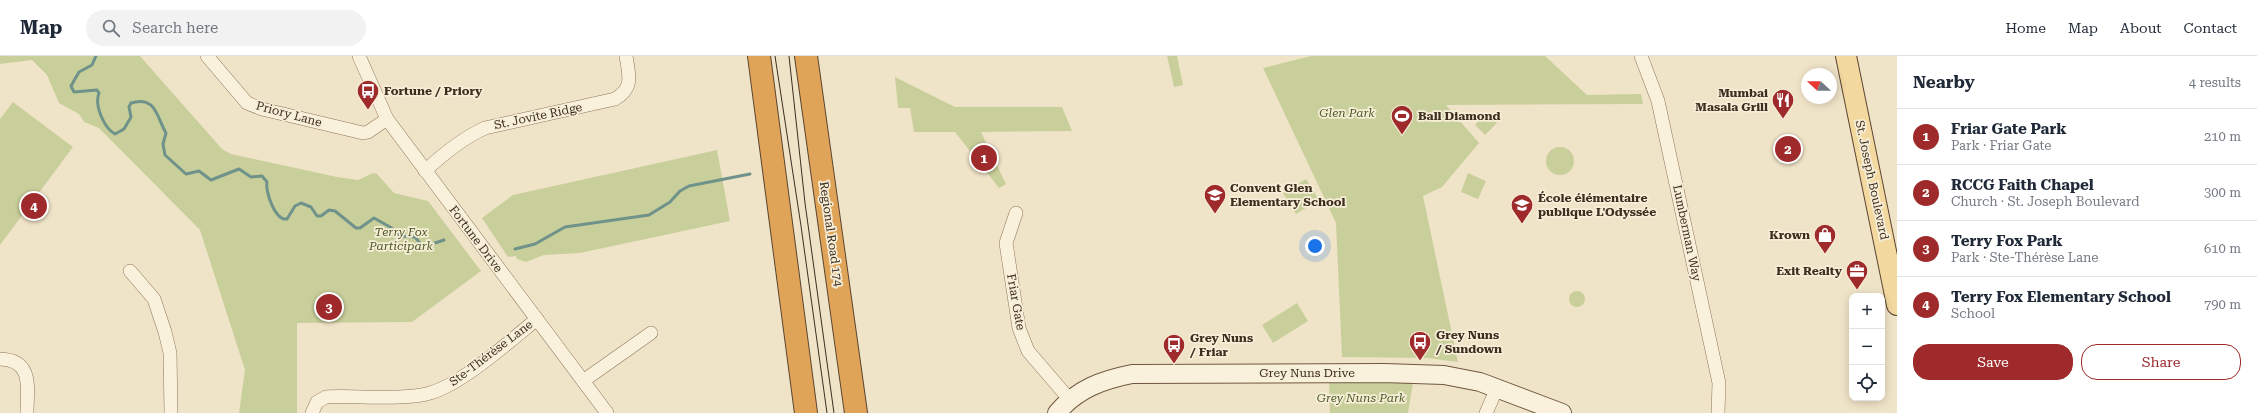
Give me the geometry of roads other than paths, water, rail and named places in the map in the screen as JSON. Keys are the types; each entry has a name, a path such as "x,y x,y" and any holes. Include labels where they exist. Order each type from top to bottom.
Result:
{"highway":[{"path":"759,56 806,413"},
{"name":"Regional Road 174","path":"806,56 856,413"}],"main road":[{"name":"St. Joseph Boulevard","path":"1846,56 1897,305"}],"street":[{"name":"Priory Lane","path":"207,56 247,103 262,110 363,132 368,132 387,119"},
{"name":"Fortune Drive","path":"359,56 387,119 607,413"},
{"name":"St. Jovite Ridge","path":"426,171 453,147 473,133 485,128 615,99 623,94 627,87 629,78 626,56"},
{"name":"Lumberman Way","path":"1642,56 1658,100 1720,383 1718,413"},
{"name":"Friar Gate","path":"1016,213 1006,243 1019,328 1028,351 1070,400"},
{"path":"130,271 154,299 165,332 170,353 171,413"},
{"name":"Ste-Thérèse Lane","path":"312,413 317,402 326,397 414,396 443,388 464,375 537,319"},
{"path":"583,381 650,333"},
{"path":"0,359 9,359 20,363 25,370 27,378 27,413"},
{"name":"Grey Nuns Drive","path":"1057,413 1082,390 1108,379 1132,374 1423,373 1463,378 1497,388 1562,413"},
{"path":"1486,413 1497,388"}],"waterway":[{"path":"96,56 92,65 79,72 71,86 74,92 97,90 99,93 98,104 101,116 107,127 115,134 124,129 131,117 129,107 131,103 139,101 146,102 151,105 158,115 166,133 163,144 165,155 186,174 199,171 211,180 239,169 251,177 262,176 267,182 269,198 272,205 275,211 283,218 287,219 295,206 301,203 311,207 317,216 321,216 329,210 335,211 356,228 360,228 374,218 390,227 401,236 415,237 423,247 444,240"},
{"path":"515,249 535,244 565,227 649,215 670,202 680,191 689,186 750,174"}],"tram line":[{"path":"775,56 801,226 827,413"},
{"path":"789,56 805,203 834,413"}],"place":[{"name":"Fortune / Priory","path":"368,110"},
{"name":"Mumbai Masala Grill","path":"1783,120"},
{"name":"Ball Diamond","path":"1402,136"},
{"name":"RCCG Faith Chapel","path":"1788,149"},
{"name":"Friar Gate Park","path":"984,158"},
{"name":"Terry Fox Elementary School","path":"34,206"},
{"name":"Convent Glen Elementary School","path":"1215,214"},
{"name":"École élémentaire publique L'Odyssée","path":"1522,224"},
{"name":"Krown","path":"1825,254"},
{"name":"Exit Realty","path":"1857,290"},
{"name":"Terry Fox Park","path":"329,307"},
{"name":"Grey Nuns / Sundown","path":"1420,362"},
{"name":"Grey Nuns / Friar","path":"1174,364"}],"park label":[{"name":"Glen Park","path":"1347,113"},
{"name":"Terry Fox Participark","path":"401,239"},
{"name":"Grey Nuns Park","path":"1361,398"}]}
